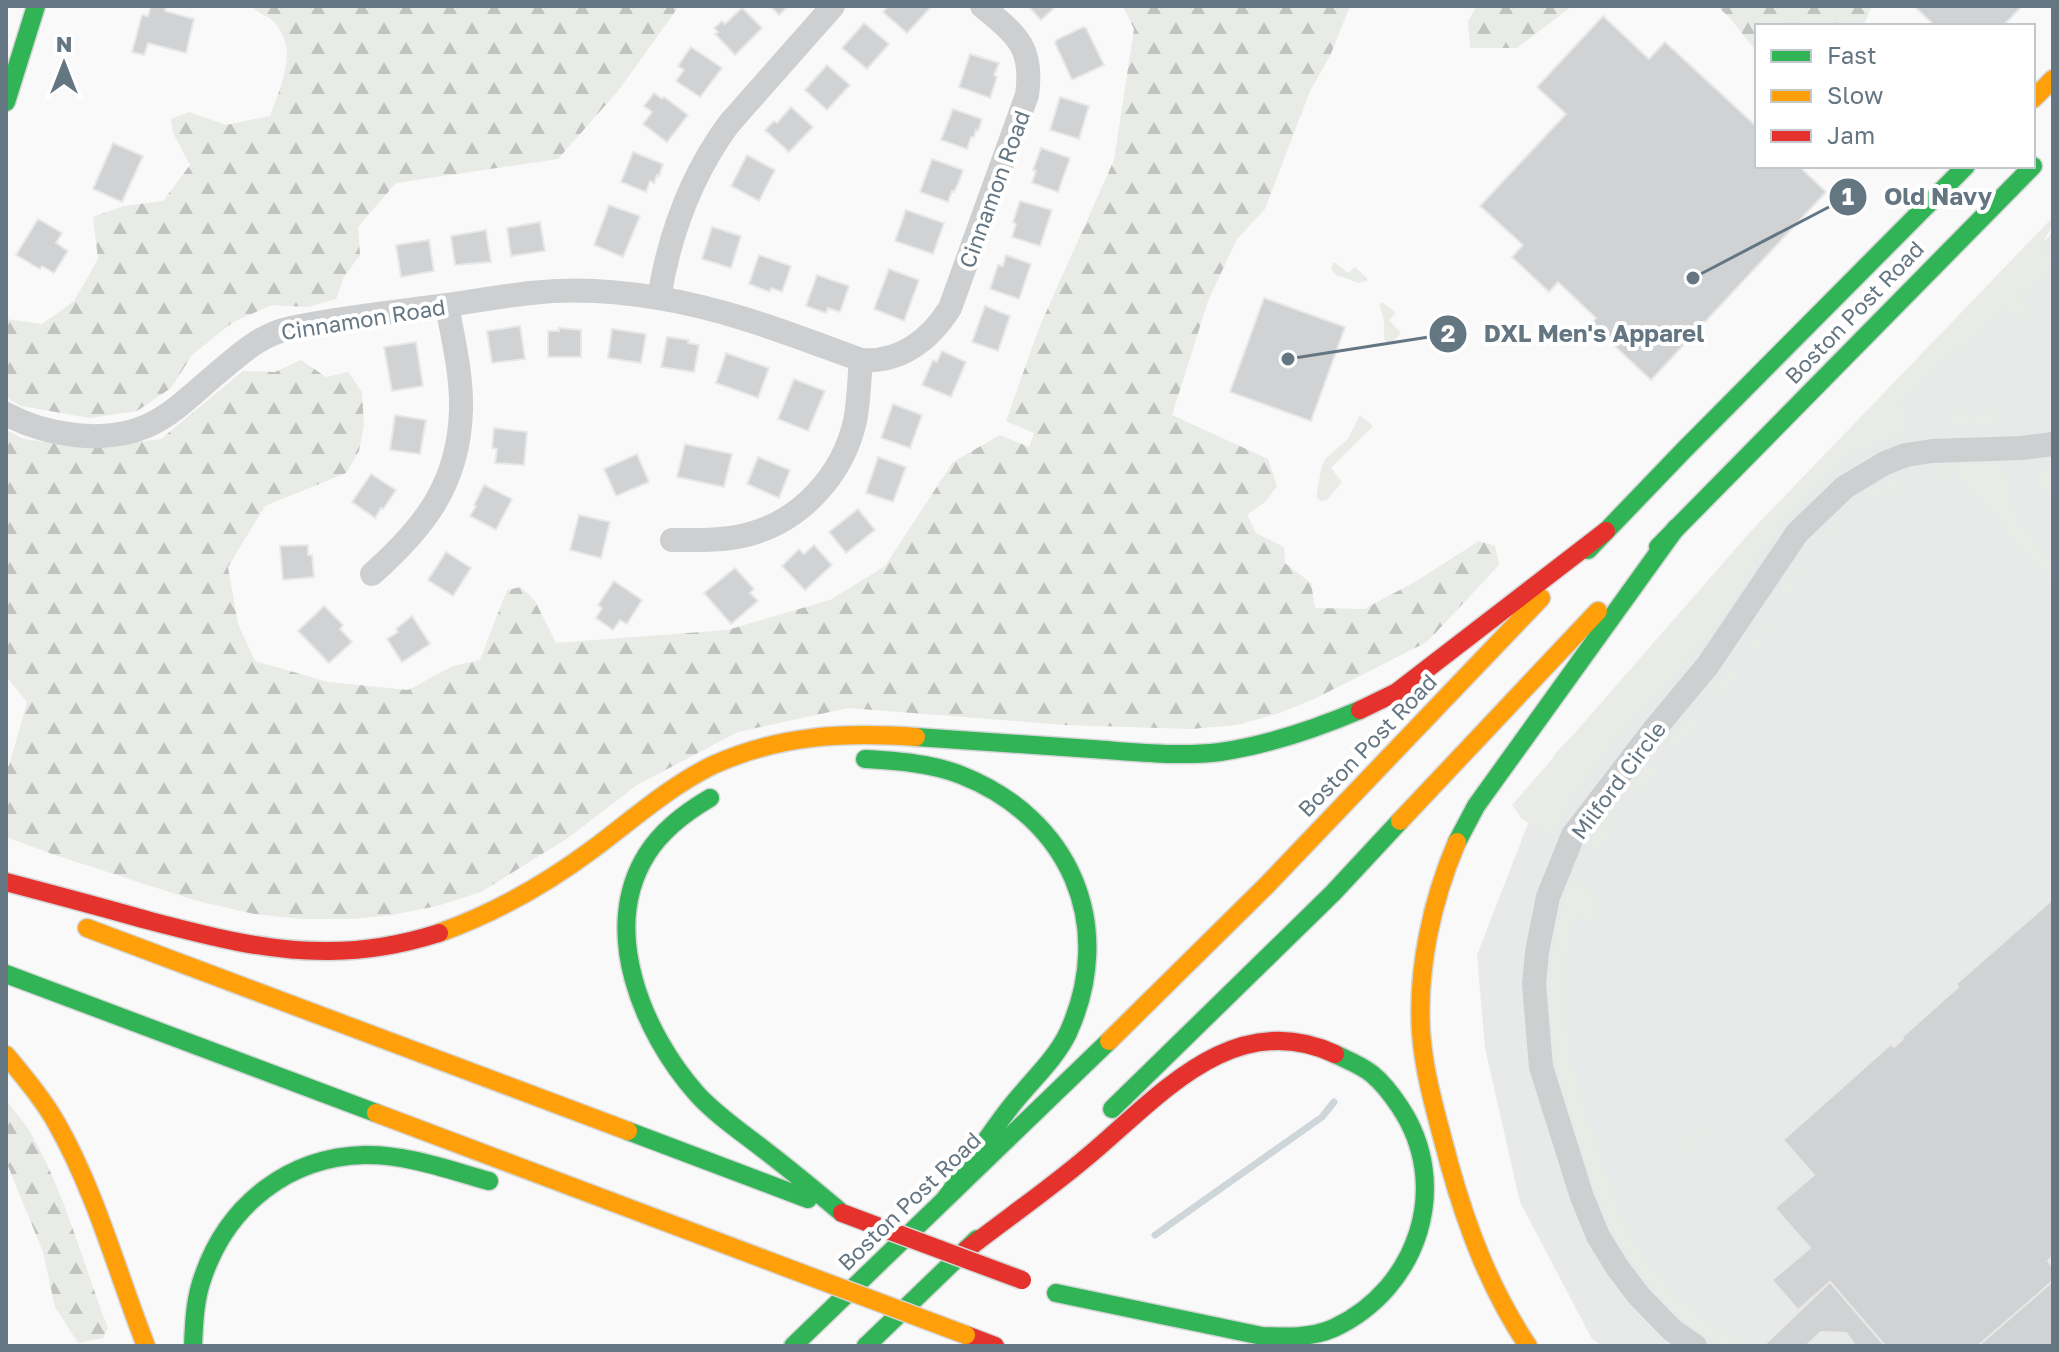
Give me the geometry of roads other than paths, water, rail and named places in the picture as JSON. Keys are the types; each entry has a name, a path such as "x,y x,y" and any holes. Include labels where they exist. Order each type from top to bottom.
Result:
{"main road":[{"path":"6,102 36,6"},
{"path":"2035,97 2053,79"},
{"name":"Boston Post Road","path":"793,1346 1199,954 1606,531 1964,168"},
{"name":"Boston Post Road","path":"866,1346 1333,893 1676,528 2031,168"},
{"path":"1528,1346 1497,1296 1478,1252 1461,1206 1432,1098 1420,1014 1432,917 1453,852 1476,806 1676,528"},
{"path":"6,882 220,940 274,949 339,950 396,945 435,935 520,897 710,767 793,739 832,733 871,734 1195,754 1278,740 1317,728 1397,692 1606,531"},
{"path":"853,759 897,760 960,775 1004,798 1042,828 1060,849 1073,873 1088,927 1089,959 1085,988 1067,1033 1051,1059 1020,1095 945,1199"},
{"path":"729,788 706,799 681,817 658,839 641,864 631,893 627,924 629,960 637,993 652,1029 694,1091 714,1111 842,1213"},
{"path":"6,898 36,909"},
{"path":"65,920 1169,1335"},
{"path":"6,974 995,1346"},
{"path":"966,1250 1090,1155 1189,1070 1233,1049 1291,1041 1331,1051 1370,1072 1401,1107 1411,1126 1423,1163 1425,1183 1425,1209 1418,1240 1408,1261 1384,1294 1368,1308 1333,1328 1292,1337 1262,1336 1039,1287"},
{"path":"6,1055 44,1103 70,1150 146,1346"},
{"path":"193,1346 198,1291 220,1237 260,1193 294,1171 344,1156 380,1155 501,1184"},
{"path":"546,1196 725,1245"},
{"path":"966,1335 983,1346"}],"street":[{"path":"659,298 674,234 708,154 728,125 833,6"},
{"name":"Cinnamon Road","path":"6,414 22,422 64,433 126,433 146,427 166,415 246,348 269,335 292,328 562,290 659,298 733,315 861,360 879,360 902,353 926,337 943,319 957,291 1025,105 1029,74 1026,54 1011,31 982,6"},
{"path":"372,574 421,524 442,493 453,465 461,409 447,305"},
{"path":"672,540 747,535 771,527 807,504 841,460 850,436 855,420 861,360"},
{"name":"Milford Circle","path":"1695,1346 1672,1330 1639,1296 1617,1267 1598,1236 1582,1197 1541,1067 1534,984 1548,897 1573,835 1708,665 1797,533 1845,487 1885,463 1906,455 2053,444"}],"waterway":[{"path":"1155,1235 1322,1117 1334,1102"}],"place":[{"name":"Old Navy","path":"1693,278"},
{"name":"DXL Men's Apparel","path":"1288,359"}]}
